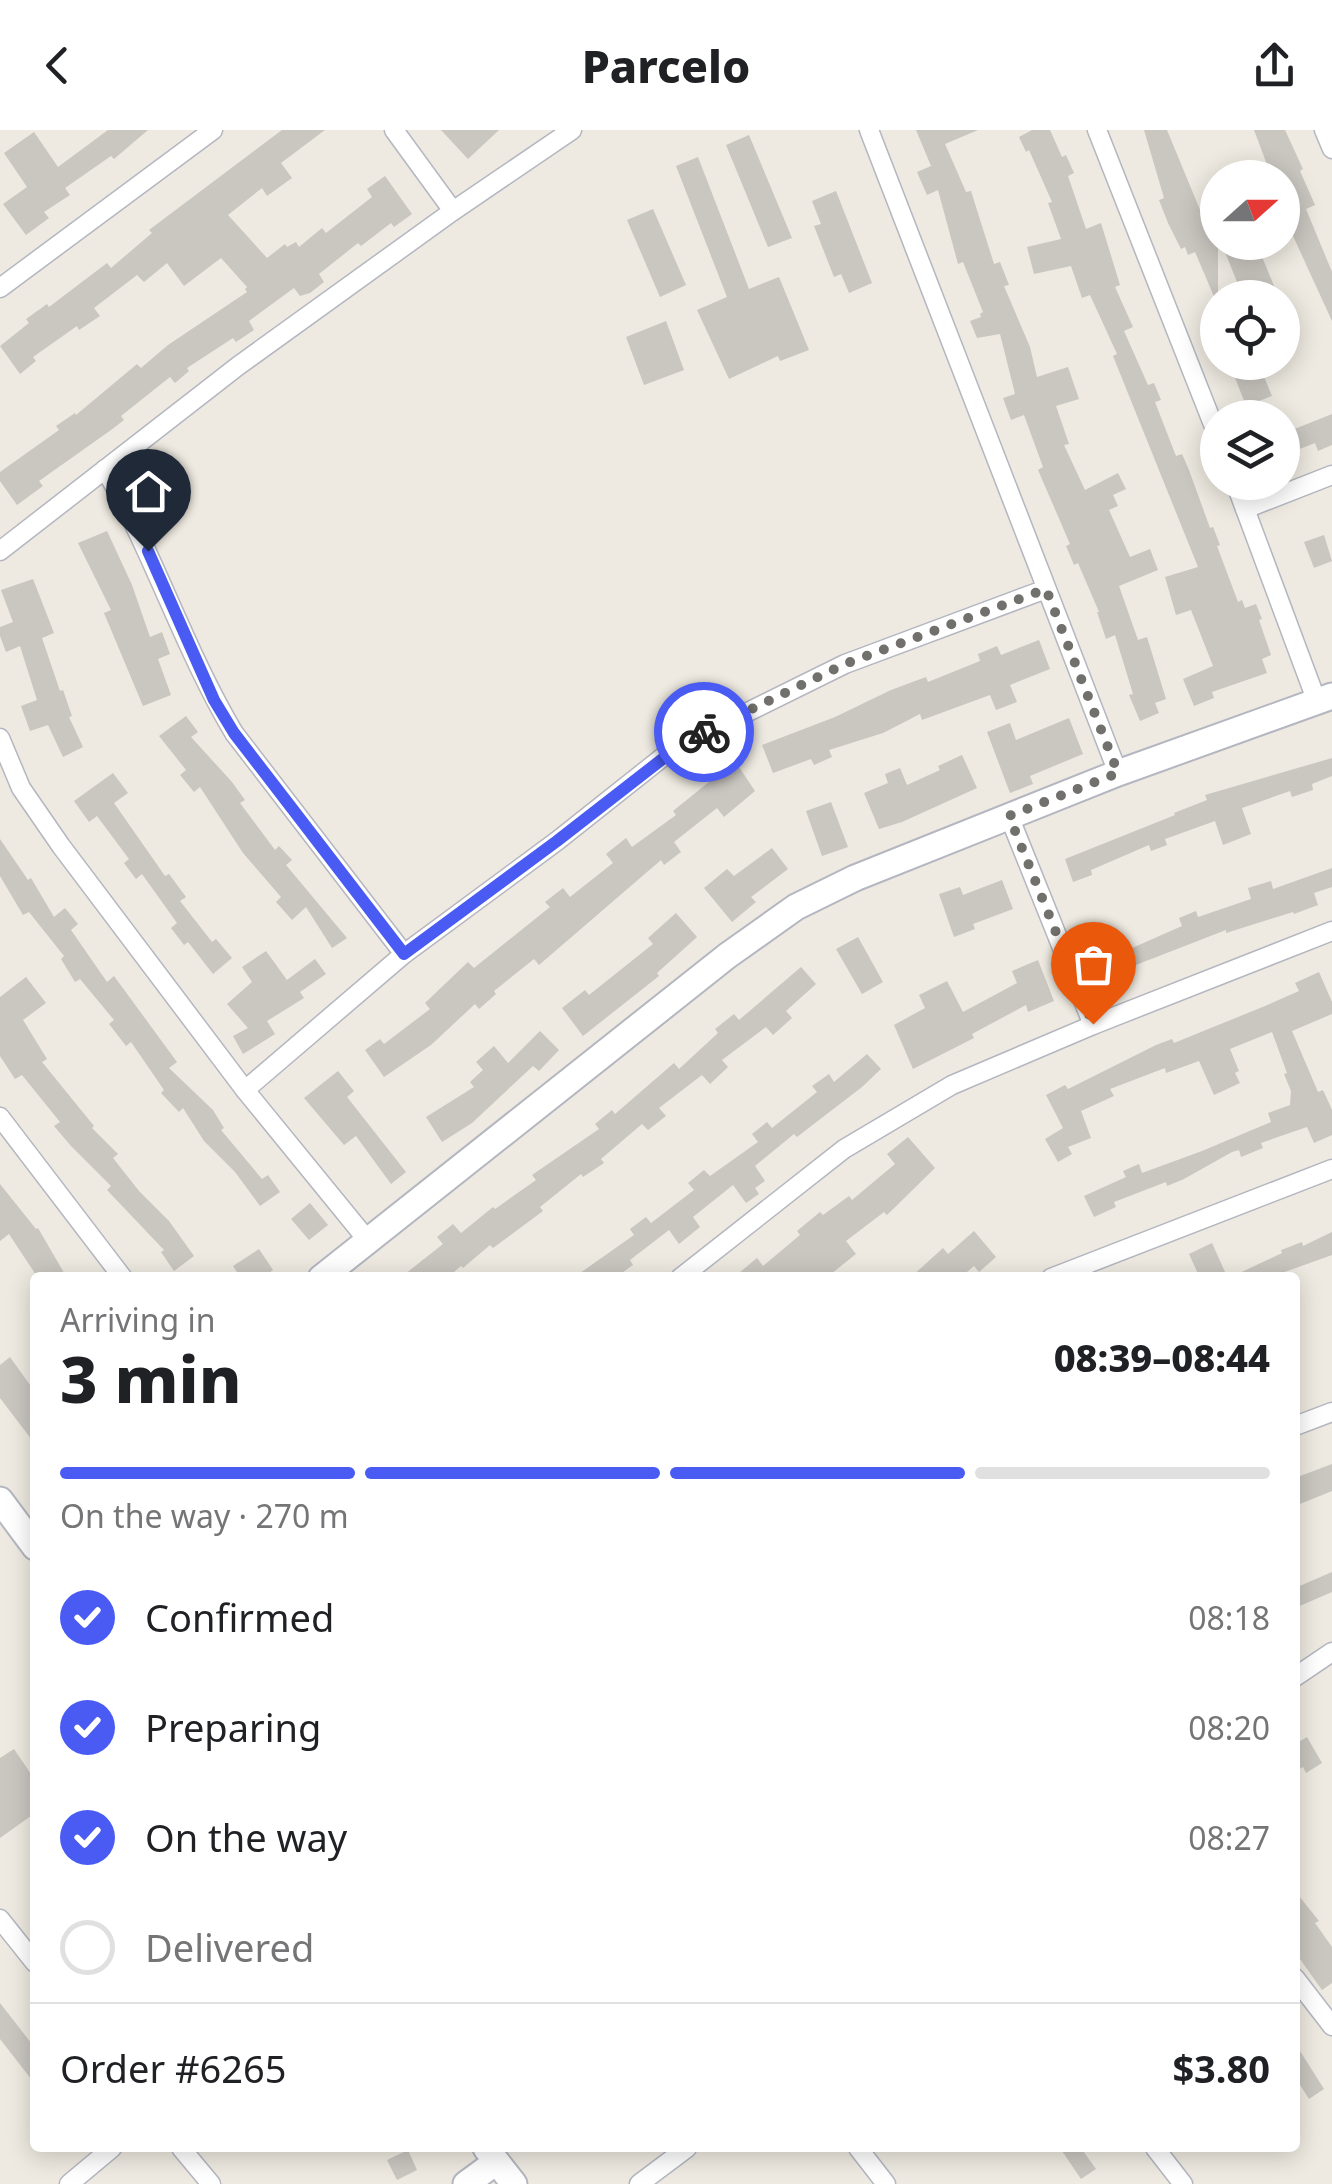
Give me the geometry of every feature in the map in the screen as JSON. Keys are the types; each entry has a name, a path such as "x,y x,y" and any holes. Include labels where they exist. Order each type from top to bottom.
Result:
{"street":[{"path":"0,288 213,130"},
{"path":"394,130 453,211"},
{"path":"0,551 8,533 105,469 238,366 572,130"},
{"path":"869,130 1118,773"},
{"path":"1096,130 1203,400"},
{"path":"1324,130 1332,149"},
{"path":"0,269 34,266"},
{"path":"105,469 135,520 214,700 234,733 404,954"},
{"path":"1245,509 1332,475"},
{"path":"329,1272 712,968 796,907 855,878 1118,773 1325,699 1242,500"},
{"path":"245,1090 404,954 674,750 845,664 1046,589"},
{"path":"0,738 21,788 61,846 245,1090 369,1242"},
{"path":"1009,816 1093,1024"},
{"path":"688,1272 844,1148 952,1085 1093,1024 1332,931"},
{"path":"0,1117 118,1272"},
{"path":"1066,1272 1332,1168"},
{"path":"1300,1424 1332,1412"},
{"path":"0,1500 30,1540"},
{"path":"1300,1674 1332,1652"},
{"path":"0,1919 30,1957"},
{"path":"1300,1984 1332,2026"},
{"path":"69,2184 107,2152"},
{"path":"184,2152 211,2184"},
{"path":"639,2184 682,2152"},
{"path":"861,2152 886,2184"},
{"path":"1158,2152 1183,2184"},
{"path":"466,2184 491,2155 514,2184"}],"building":[{"path":"108,130 148,130 114,159 111,156 65,188 70,195 44,212 49,218 26,235 3,204 27,187 4,153 34,132 58,167"},
{"path":"282,130 325,130 281,163 292,178 267,196 262,188 228,215 267,258 285,244 287,247 296,242 299,247 322,228 326,233 372,197 367,189 385,176 412,214 394,227 391,223 361,246 358,243 319,274 324,282 310,293 300,296 294,288 249,321 254,330 236,342 233,338 187,368 189,371 175,383 170,377 121,416 124,420 39,481 43,486 17,505 0,481 0,472 59,430 56,426 76,415 137,364 141,368 247,292 247,287 221,258 184,286 167,263 144,282 137,275 94,308 100,316 79,330 77,326 33,357 36,361 20,374 0,346 29,323 26,319 47,304 49,307 107,263 111,268 152,233 149,230"},
{"path":"441,130 499,130 468,159"},
{"path":"916,130 978,130 945,144 966,192 971,191 994,264 1000,262 1009,285 1004,286 1030,347 1037,377 1068,367 1079,399 1056,406 1069,444 1064,445 1085,490 1118,473 1126,489 1113,495 1118,506 1109,510 1130,557 1150,549 1158,570 1119,586 1138,640 1147,637 1166,699 1155,703 1159,713 1140,721 1129,695 1133,694 1115,635 1106,639 1078,563 1074,565 1066,546 1070,544 1038,470 1043,467 1024,415 1011,420 1003,398 1015,394 1000,334 977,338 970,321 983,312 963,262 958,264 938,190 927,195 917,172 931,166"},
{"path":"1032,130 1050,130 1062,157 1066,155 1074,173 1068,176 1086,229 1101,223 1120,285 1115,287 1133,327 1124,331 1148,385 1154,383 1161,400 1155,402 1176,456 1182,454 1210,528 1213,527 1238,602 1242,600 1245,608 1256,604 1262,619 1259,620 1271,655 1262,659 1267,673 1212,692 1214,698 1194,706 1183,679 1213,666 1191,610 1176,615 1165,577 1198,567 1113,356 1117,354 1090,295 1082,298 1071,266 1034,274 1027,247 1061,239 1048,203 1052,202 1029,150 1026,152 1019,137"},
{"path":"1144,130 1167,130 1200,210 1200,260 1218,260 1218,280 1207,280 1195,252 1188,255 1185,247 1181,249 1159,200 1164,198"},
{"path":"1254,130 1285,130 1299,160 1265,160"},
{"path":"749,135 792,238 768,247 726,145"},
{"path":"698,157 749,289 779,277 809,350 780,361 778,356 729,379 697,310 727,297 676,166"},
{"path":"1300,171 1315,205 1306,209 1332,272 1332,321 1300,251"},
{"path":"836,191 872,283 849,293 841,274 834,277 814,226 821,224 812,201"},
{"path":"653,209 686,285 660,297 627,220"},
{"path":"1228,260 1263,260 1272,280 1236,280"},
{"path":"666,321 684,370 644,385 626,337"},
{"path":"1236,380 1265,380 1272,396 1244,400"},
{"path":"1332,414 1332,445 1318,451 1315,443 1300,449 1300,427"},
{"path":"107,531 150,637 162,632 170,654 158,659 171,695 143,706 104,613 111,610 78,543"},
{"path":"1324,535 1332,561 1314,568 1304,542"},
{"path":"33,579 54,633 42,638 83,747 63,757 48,725 30,731 21,706 37,700 20,646 6,652 0,636 0,627 13,622 1,590"},
{"path":"1039,640 1050,669 1010,685 1017,702 996,710 990,695 922,720 920,714 883,733 829,750 832,757 814,765 811,759 773,773 762,745 891,690 926,677 928,682 980,661 978,654 997,646 1001,655"},
{"path":"186,716 198,732 191,737 232,782 245,800 240,803 275,850 279,846 292,860 286,865 347,938 332,948 306,907 292,920 276,902 281,897 243,853 200,787 194,792 180,775 186,770 159,736"},
{"path":"1069,718 1083,754 1030,776 1033,784 1010,793 987,732 1010,723 1016,740"},
{"path":"962,755 977,788 879,829 864,793 888,783 885,774 900,768 907,785"},
{"path":"1332,758 1332,776 1312,784 1313,790 1292,797 1290,791 1242,808 1251,834 1223,845 1215,821 1165,839 1167,845 1151,851 1149,845 1073,882 1065,859 1175,815 1207,800 1205,795"},
{"path":"735,761 755,791 724,817 717,808 674,842 681,852 664,865 661,860 539,965 534,959 494,991 496,994 479,1009 475,1004 431,1045 384,1077 365,1050 380,1039 384,1044 430,1009 425,1003 468,962 474,968 550,907 545,902 563,888 570,897 613,863 606,854 626,838 632,847 676,815 673,811"},
{"path":"113,773 128,793 114,803 165,876 169,874 186,897 180,901 212,942 216,939 232,958 213,974 188,942 184,945 171,928 177,923 142,874 136,879 124,863 129,859 97,816 89,822 74,801"},
{"path":"831,802 848,847 822,856 806,811"},
{"path":"0,839 28,880 31,878 54,917 65,908 78,924 71,930 107,982 114,976 177,1062 169,1068 213,1110 224,1128 221,1130 262,1179 268,1175 280,1192 260,1206 235,1172 204,1141 183,1108 179,1112 161,1093 164,1090 131,1042 126,1046 109,1024 114,1020 80,979 75,982 61,959 64,956 29,912 23,915 0,876"},
{"path":"772,848 788,869 751,897 756,902 732,922 704,888 727,869 734,876"},
{"path":"1332,868 1332,887 1314,893 1318,905 1226,930 1110,975 1100,950 1119,942 1123,952 1182,926 1179,918 1196,911 1198,917 1251,899 1248,888 1271,881 1273,889"},
{"path":"1002,880 1013,909 973,924 975,929 954,937 939,894 960,887 963,895"},
{"path":"676,913 697,937 657,973 659,976 583,1036 562,1008 585,990 589,995 653,944 648,938"},
{"path":"858,937 883,982 862,994 836,949"},
{"path":"266,951 287,980 315,959 326,974 300,992 304,998 267,1021 275,1034 243,1054 233,1036 248,1028 227,1004 252,982 242,967"},
{"path":"1038,960 1054,1001 1028,1012 1026,1005 972,1034 974,1038 913,1069 894,1025 925,1008 919,995 947,981 963,1012 1017,983 1012,971"},
{"path":"801,967 816,984 786,1011 792,1018 773,1035 766,1027 722,1060 728,1067 710,1084 702,1075 659,1108 666,1116 648,1130 642,1124 601,1159 604,1163 583,1177 581,1174 540,1207 543,1211 493,1248 490,1245 454,1272 408,1272 443,1244 437,1237 453,1224 461,1233 536,1180 532,1175 599,1129 595,1124 612,1110 615,1114 674,1063 679,1069 734,1014 739,1020"},
{"path":"1319,972 1332,1002 1332,1014 1292,1031 1318,1092 1323,1090 1332,1110 1332,1135 1314,1143 1307,1127 1261,1143 1263,1148 1241,1157 1239,1150 1232,1152 1184,1179 1114,1202 1116,1207 1094,1217 1084,1196 1126,1177 1123,1171 1139,1164 1142,1173 1202,1151 1271,1122 1268,1113 1290,1105 1291,1091 1284,1074 1287,1073 1272,1032 1230,1049 1240,1083 1214,1095 1199,1061 1166,1073 1165,1068 1110,1089 1114,1096 1081,1111 1091,1138 1068,1147 1072,1154 1058,1162 1045,1139 1063,1128 1046,1095 1065,1085 1068,1089 1156,1045 1172,1039 1174,1043 1299,991 1295,983"},
{"path":"26,977 46,1003 23,1020 47,1059 42,1062 92,1128 118,1154 113,1158 169,1221 194,1256 174,1271 161,1252 164,1250 107,1190 111,1186 54,1126 60,1122 22,1075 15,1079 0,1056 0,997"},
{"path":"540,1031 559,1050 539,1071 533,1066 472,1123 442,1142 426,1117 474,1087 470,1082 483,1070 476,1062 494,1046 508,1063"},
{"path":"867,1054 881,1069 755,1166 765,1181 755,1188 759,1194 746,1203 733,1185 693,1217 700,1227 679,1244 669,1230 630,1260 633,1265 623,1272 582,1272 634,1235 630,1229 646,1217 651,1223 694,1190 688,1183 704,1170 710,1176 758,1142 752,1134 767,1122 772,1128 817,1092 812,1086 829,1074 834,1082"},
{"path":"338,1071 354,1091 347,1097 406,1172 391,1184 356,1136 344,1145 304,1098"},
{"path":"908,1137 935,1168 887,1215 884,1212 846,1241 856,1254 834,1272 740,1272 757,1258 763,1266 820,1212 823,1215 849,1196 852,1200 895,1164 887,1154"},
{"path":"0,1184 38,1228 64,1272 34,1272 9,1234 0,1241"},
{"path":"310,1203 328,1225 309,1240 291,1219"},
{"path":"974,1231 996,1257 979,1272 974,1266 967,1272 917,1272 943,1248 948,1254"},
{"path":"1332,1232 1332,1255 1285,1272 1242,1272 1282,1253 1281,1250 1302,1242 1303,1246"},
{"path":"1212,1243 1225,1272 1197,1272 1189,1254"},
{"path":"259,1249 273,1270 237,1272 233,1266"},
{"path":"10,1357 30,1385 30,1437 0,1398 0,1365"},
{"path":"1332,1464 1332,1491 1300,1504 1300,1476"},
{"path":"1332,1572 1332,1592 1300,1606 1300,1586"},
{"path":"1307,1737 1322,1763 1306,1773 1300,1768 1300,1741"},
{"path":"14,1749 30,1773 30,1817 0,1838 0,1758"},
{"path":"1300,1897 1319,1921 1315,1923 1332,1947 1332,1983 1322,1990 1300,1959"},
{"path":"0,2003 30,2042 30,2078 0,2039"},
{"path":"1300,2051 1324,2089 1309,2099 1300,2085"},
{"path":"409,2152 417,2170 397,2180 387,2160"},
{"path":"1063,2152 1084,2152 1096,2169 1081,2179"}],"way so far":[{"path":"704,732 845,664 1046,589 1118,773 1009,816 1093,1024"}],"route":[{"path":"148,551 214,700 234,733 404,954 674,750 704,732"}]}
